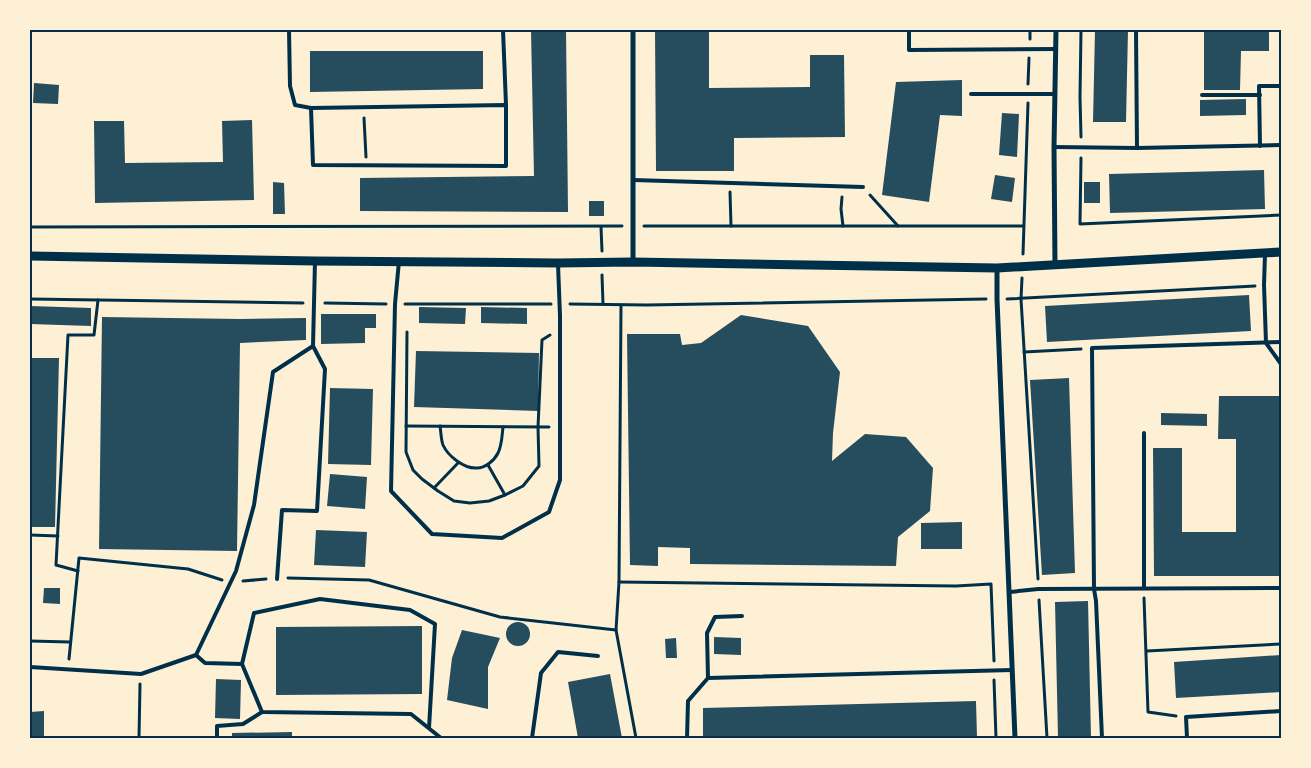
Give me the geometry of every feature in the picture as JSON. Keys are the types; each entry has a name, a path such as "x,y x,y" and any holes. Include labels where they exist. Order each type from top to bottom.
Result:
{"street":[{"path":"633,30 633,262"},
{"path":"1055,265 1054,147 1056,30"},
{"path":"30,256 315,262 633,262 997,268 1281,252"},
{"path":"997,268 1014,738"}],"lane":[{"path":"289,30 290,86 295,105 310,108 506,105"},
{"path":"310,108 313,164 506,166 503,30"},
{"path":"909,30 909,50 1056,49"},
{"path":"1136,30 1137,148"},
{"path":"1260,146 1260,86 1281,86"},
{"path":"970,94 1055,94"},
{"path":"1202,95 1260,95"},
{"path":"1054,147 1137,148 1281,145"},
{"path":"633,180 863,186"},
{"path":"1265,252 1266,343 1281,364"},
{"path":"399,261 394,304 391,491 432,534 502,538 549,512 560,480 560,304 558,263"},
{"path":"278,578 282,510 317,511 324,370 313,346 315,262"},
{"path":"1102,738 1094,588 1092,348 1281,342"},
{"path":"30,667 141,674 196,655 236,571 254,505 273,372 313,346"},
{"path":"1144,433 1144,588"},
{"path":"1010,592 1038,589 1094,588 1281,588"},
{"path":"262,712 242,664 254,613 320,599 410,610 435,624 429,728"},
{"path":"687,738 688,701 708,678 707,633 715,617 742,616"},
{"path":"532,738 541,673 558,652 598,656"},
{"path":"196,655 205,662 242,664"},
{"path":"708,678 1012,670"},
{"path":"1187,738 1186,717 1281,711"},
{"path":"217,738 217,726 243,724 262,712 411,714 441,738"}],"path":[{"path":"1030,30 1021,298 1047,738"},
{"path":"1081,30 1080,224 1281,215"},
{"path":"363,107 367,165"},
{"path":"730,182 731,226"},
{"path":"842,186 841,209 843,226"},
{"path":"863,186 898,226"},
{"path":"30,227 1023,226"},
{"path":"30,299 394,304 667,305 997,299 1264,285"},
{"path":"78,571 56,565 68,335 94,335 98,300"},
{"path":"621,305 619,582 616,630 636,738"},
{"path":"394,321 407,333 406,452 413,470 422,479 454,501 470,503 489,501 523,486 539,466 538,427 542,340 560,328"},
{"path":"1024,352 1092,348"},
{"path":"392,425 560,428"},
{"path":"440,426 443,445 448,453 458,463 476,469 488,465 498,454 503,427"},
{"path":"434,488 458,463"},
{"path":"488,465 505,495"},
{"path":"30,535 58,536"},
{"path":"619,582 956,586 992,584 996,738"},
{"path":"1144,588 1148,712 1186,717"},
{"path":"30,641 70,642"},
{"path":"1147,651 1281,644"},
{"path":"139,738 141,674"}],"building":[{"path":"531,30 566,30 568,212 360,211 360,178 534,176"},
{"path":"655,30 709,30 709,88 810,87 810,55 844,55 845,137 734,138 734,171 656,171"},
{"path":"1095,30 1128,30 1126,122 1093,122"},
{"path":"1204,30 1269,30 1269,51 1241,51 1240,90 1204,90"},
{"path":"310,51 483,51 483,89 310,92"},
{"path":"962,80 962,116 940,115 929,202 882,195 896,82"},
{"path":"34,83 59,85 58,104 33,103"},
{"path":"1246,99 1246,115 1200,116 1200,100"},
{"path":"1002,113 1019,114 1017,157 999,155"},
{"path":"252,120 254,200 95,203 94,121 124,121 125,163 223,162 222,121"},
{"path":"1264,170 1265,209 1110,213 1109,174"},
{"path":"995,175 1015,178 1012,202 991,199"},
{"path":"273,182 284,183 285,214 273,214"},
{"path":"1084,182 1100,182 1100,203 1084,203"},
{"path":"589,201 604,201 604,216 589,216"},
{"path":"1249,295 1251,331 1047,342 1045,306"},
{"path":"30,306 91,308 91,326 30,324"},
{"path":"419,307 466,308 465,324 419,323"},
{"path":"481,307 527,308 527,324 481,323"},
{"path":"321,314 376,314 376,328 365,328 365,343 321,344"},
{"path":"741,315 808,326 840,372 833,433 832,461 865,434 906,437 933,468 930,511 898,537 896,566 690,564 690,548 658,547 658,566 630,565 627,334 680,334 682,345 701,343"},
{"path":"102,317 306,318 306,340 240,343 237,551 99,549"},
{"path":"416,351 539,353 538,411 414,407"},
{"path":"30,358 59,358 55,527 30,527"},
{"path":"1069,378 1075,573 1042,575 1030,380"},
{"path":"330,388 373,389 371,465 328,464"},
{"path":"1219,396 1281,396 1281,576 1154,576 1153,448 1182,448 1182,532 1236,532 1236,439 1218,439"},
{"path":"1161,413 1207,414 1207,426 1161,425"},
{"path":"330,474 367,477 365,509 327,506"},
{"path":"962,522 962,549 921,549 921,523"},
{"path":"316,530 367,532 365,567 314,565"},
{"path":"44,588 60,588 60,604 43,603"},
{"path":"1088,601 1091,738 1058,738 1055,602"},
{"path":"518,622 526,626 530,634 526,642 518,646 510,642 506,634 510,626"},
{"path":"422,626 422,694 276,695 276,627"},
{"path":"462,630 500,638 488,667 488,709 447,700 452,658"},
{"path":"714,637 741,638 741,655 714,654"},
{"path":"676,638 677,658 666,658 665,639"},
{"path":"1281,655 1281,692 1176,698 1174,662"},
{"path":"610,674 622,738 578,738 568,682"},
{"path":"216,679 241,680 240,719 215,718"},
{"path":"976,701 977,738 703,738 703,708"},
{"path":"44,711 44,738 30,738 30,712"},
{"path":"292,732 292,738 232,738 232,733"}]}
